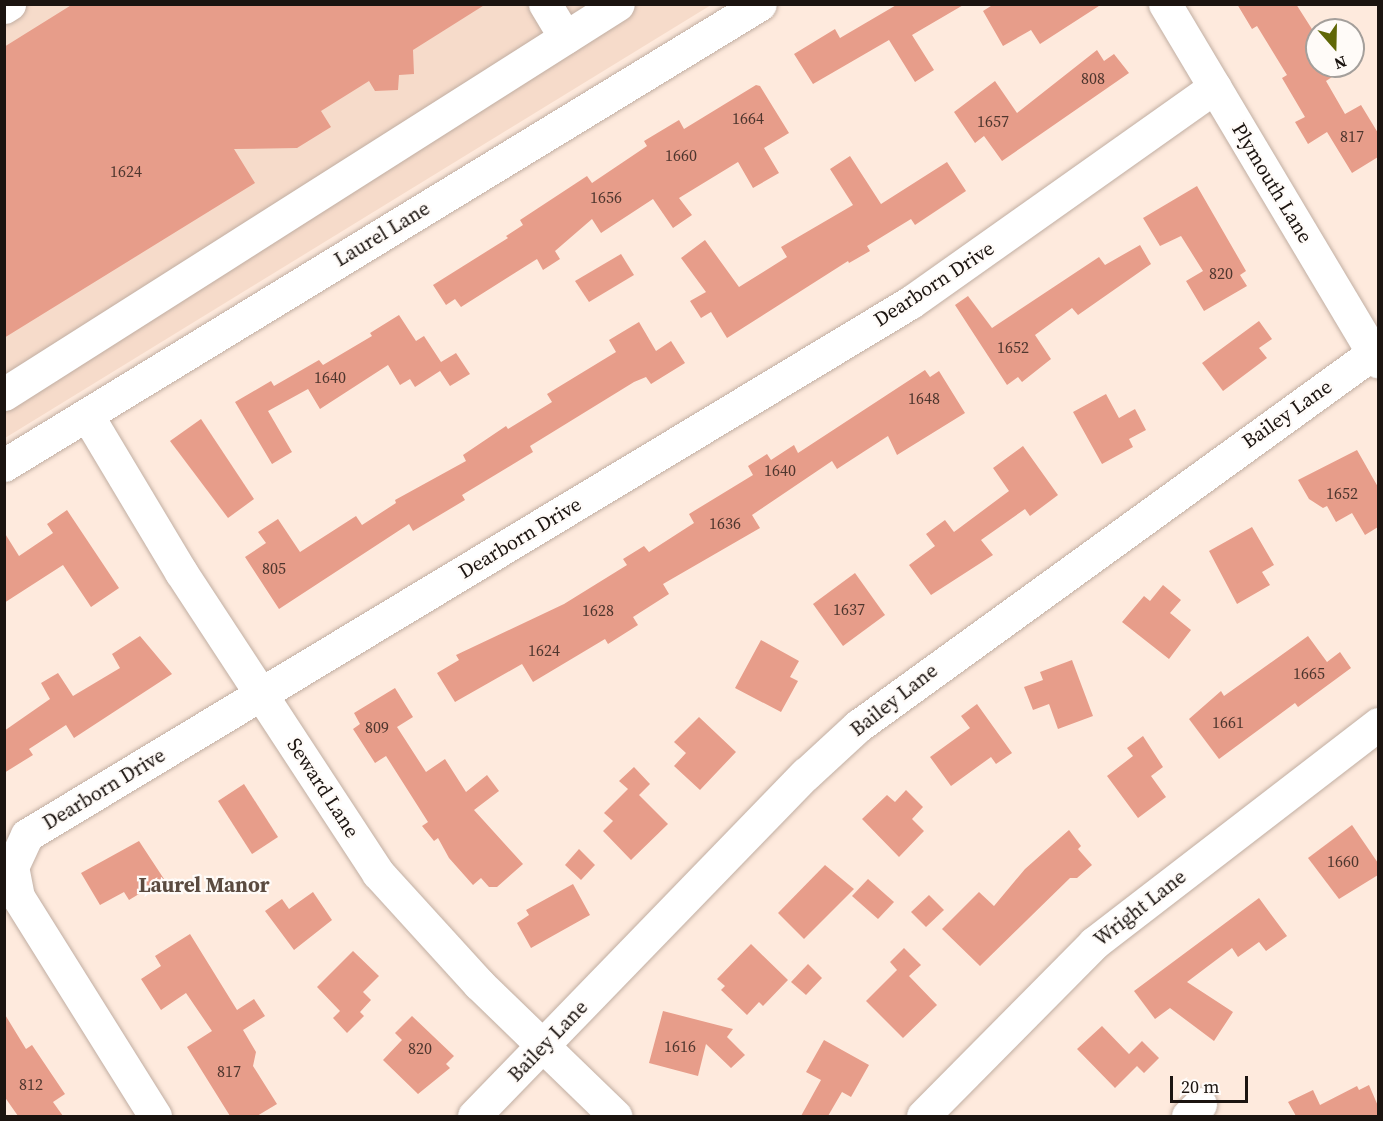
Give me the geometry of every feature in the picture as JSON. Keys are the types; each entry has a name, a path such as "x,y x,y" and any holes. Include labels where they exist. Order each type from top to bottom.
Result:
{"street":[{"path":"4,7 9,4"},
{"path":"545,4 565,38"},
{"path":"4,394 618,4"},
{"name":"Laurel Lane","path":"4,465 760,4"},
{"name":"Plymouth Lane","path":"1165,4 1376,357"},
{"name":"Dearborn Drive","path":"155,1116 18,897 13,881 17,850 27,835 911,302 1215,87"},
{"name":"Bailey Lane","path":"474,1116 806,774 858,726 1376,357"},
{"name":"Seward Lane","path":"87,415 261,694 385,881 479,984 615,1116"},
{"name":"Wright Lane","path":"923,1116 1094,943 1378,724"}],"shaded area":[{"path":"5,5 711,5 5,438"}],"building":[{"path":"73,4 486,4 413,50 414,74 399,75 398,90 375,91 369,81 321,111 331,127 297,148 234,149 255,183 4,338 4,47"},
{"path":"898,4 965,4 912,35 934,70 915,82 889,40 813,84 794,54 835,29 840,38"},
{"path":"994,4 1102,4 1040,44 1031,30 1003,46 983,11"},
{"path":"1237,4 1296,4 1305,18 1305,78 1330,78 1326,81 1345,114 1361,105 1378,133 1378,157 1352,173 1327,132 1308,144 1295,122 1305,117 1282,78 1287,75 1257,26 1252,29"},
{"path":"1097,50 1104,61 1114,54 1129,73 1002,161 984,136 975,143 954,112 995,81 1017,113"},
{"path":"756,85 760,86 789,133 764,148 779,173 753,188 738,162 679,198 692,215 673,228 653,199 601,233 592,219 555,251 560,259 543,270 537,259 461,307 455,299 446,305 433,285 508,238 506,236 523,225 520,220 587,176 592,183 647,146 644,141 679,120 684,129"},
{"path":"850,156 881,204 947,162 966,191 915,225 911,219 867,246 870,251 849,263 848,261 727,338 711,312 701,318 690,301 706,292 681,258 705,240 739,287 787,257 781,247 853,205 830,169"},
{"path":"1197,186 1246,271 1240,275 1247,286 1204,311 1186,281 1203,271 1181,236 1160,246 1143,218"},
{"path":"1140,245 1151,264 1078,315 1072,308 1035,335 1051,359 1022,382 1018,377 1007,385 955,305 968,296 992,328 1099,257 1105,265"},
{"path":"621,254 634,275 589,302 575,281"},
{"path":"399,315 416,341 424,336 441,362 456,353 470,374 450,386 440,371 415,387 410,379 400,385 388,365 320,409 308,389 268,411 292,452 272,464 235,402 271,381 274,386 319,360 323,365 372,336 370,333"},
{"path":"1259,321 1272,339 1259,348 1267,358 1223,391 1202,363"},
{"path":"639,322 656,351 671,341 685,363 651,384 646,377 634,382 530,446 533,452 462,495 465,500 413,531 409,524 279,609 245,557 266,543 258,532 278,519 300,552 356,516 362,525 396,503 395,500 466,461 463,455 506,426 508,429 552,402 547,394 616,352 609,340"},
{"path":"925,370 930,377 939,371 965,413 897,455 888,436 837,469 832,461 752,515 760,528 663,584 669,594 633,617 638,625 608,644 605,639 533,682 522,664 455,702 437,673 459,660 456,655 564,604 627,565 623,559 644,546 649,552 694,523 689,514 753,475 748,466 767,454 771,460 794,445 798,453"},
{"path":"1106,394 1119,418 1135,409 1146,430 1129,439 1133,447 1102,464 1073,412"},
{"path":"201,419 254,499 228,518 170,441"},
{"path":"1023,446 1058,495 1030,516 1025,509 981,540 993,555 931,595 909,565 935,546 926,534 945,520 954,532 1009,491 993,468"},
{"path":"1357,450 1378,487 1378,527 1365,535 1352,513 1336,522 1327,506 1323,508 1309,499 1298,480"},
{"path":"67,510 119,588 91,607 63,565 4,603 4,532 19,556 53,533 47,524"},
{"path":"1252,527 1274,565 1262,572 1270,585 1237,604 1209,551"},
{"path":"855,573 885,615 843,646 813,604"},
{"path":"1163,585 1181,600 1170,613 1191,630 1169,659 1122,622 1144,596 1150,601"},
{"path":"140,636 172,674 74,738 66,725 29,749 33,755 4,773 4,731 50,699 41,683 58,673 73,696 120,668 112,654"},
{"path":"1308,636 1327,662 1340,652 1351,668 1298,707 1295,703 1219,759 1189,719 1221,691 1224,696"},
{"path":"761,640 799,661 790,677 798,681 781,712 735,688"},
{"path":"1072,660 1093,716 1058,729 1049,704 1033,710 1024,687 1043,680 1040,672"},
{"path":"395,688 413,717 397,727 426,772 445,759 466,792 487,775 499,791 474,810 523,864 497,887 489,887 481,878 473,885 449,858 438,838 434,841 422,826 428,822 386,756 375,763 353,729 360,724 354,713"},
{"path":"977,704 1012,753 996,764 991,757 951,786 930,757 970,728 961,716"},
{"path":"699,717 736,752 700,790 674,766 686,753 674,742"},
{"path":"1143,736 1163,767 1151,776 1166,797 1138,818 1107,776 1133,756 1127,748"},
{"path":"634,767 650,784 639,795 668,824 631,860 603,831 613,821 604,813 628,789 619,781"},
{"path":"244,784 278,837 252,854 218,801"},
{"path":"906,790 923,807 912,819 924,831 899,857 862,819 887,795 895,802"},
{"path":"1352,825 1378,863 1378,875 1339,899 1308,858"},
{"path":"1069,830 1081,846 1078,849 1092,865 1077,878 1070,878 980,966 942,929 979,892 994,906 1025,869"},
{"path":"139,841 164,879 129,900 124,892 100,905 81,873"},
{"path":"579,849 595,865 581,880 565,865"},
{"path":"825,865 854,889 804,939 778,913"},
{"path":"868,879 894,902 878,919 852,896"},
{"path":"573,884 590,915 531,948 517,923 529,915 526,910"},
{"path":"313,892 332,920 294,950 265,911 282,899 289,909"},
{"path":"929,895 944,910 926,927 911,912"},
{"path":"1259,898 1287,936 1266,951 1259,942 1238,957 1232,948 1187,982 1233,1012 1214,1041 1170,1008 1155,1019 1134,991"},
{"path":"190,934 237,1010 254,999 265,1016 243,1030 256,1052 253,1066 277,1104 257,1116 230,1116 187,1047 212,1031 186,993 161,1010 141,979 161,966 155,956"},
{"path":"751,944 788,980 763,1006 759,1002 747,1015 721,990 725,986 717,979"},
{"path":"904,948 921,965 909,976 937,1005 903,1038 866,1001 897,970 890,962"},
{"path":"353,951 379,976 363,992 371,1000 360,1012 364,1016 347,1033 333,1018 340,1011 317,987"},
{"path":"808,964 822,978 806,995 791,982"},
{"path":"663,1011 733,1029 727,1037 745,1055 731,1068 706,1044 698,1076 649,1063"},
{"path":"4,1013 26,1049 32,1045 65,1094 53,1102 63,1116 18,1116 4,1096"},
{"path":"412,1016 454,1056 446,1064 450,1068 418,1094 383,1060 402,1040 395,1033"},
{"path":"1102,1026 1129,1054 1142,1041 1159,1058 1144,1073 1137,1066 1115,1088 1077,1049"},
{"path":"824,1040 869,1065 851,1097 842,1092 828,1116 801,1116 821,1080 806,1072"},
{"path":"1369,1085 1378,1106 1378,1116 1296,1116 1288,1102 1313,1090 1320,1105 1357,1086 1359,1090"}],"district":[{"name":"Laurel Manor","path":"204,885"}]}
